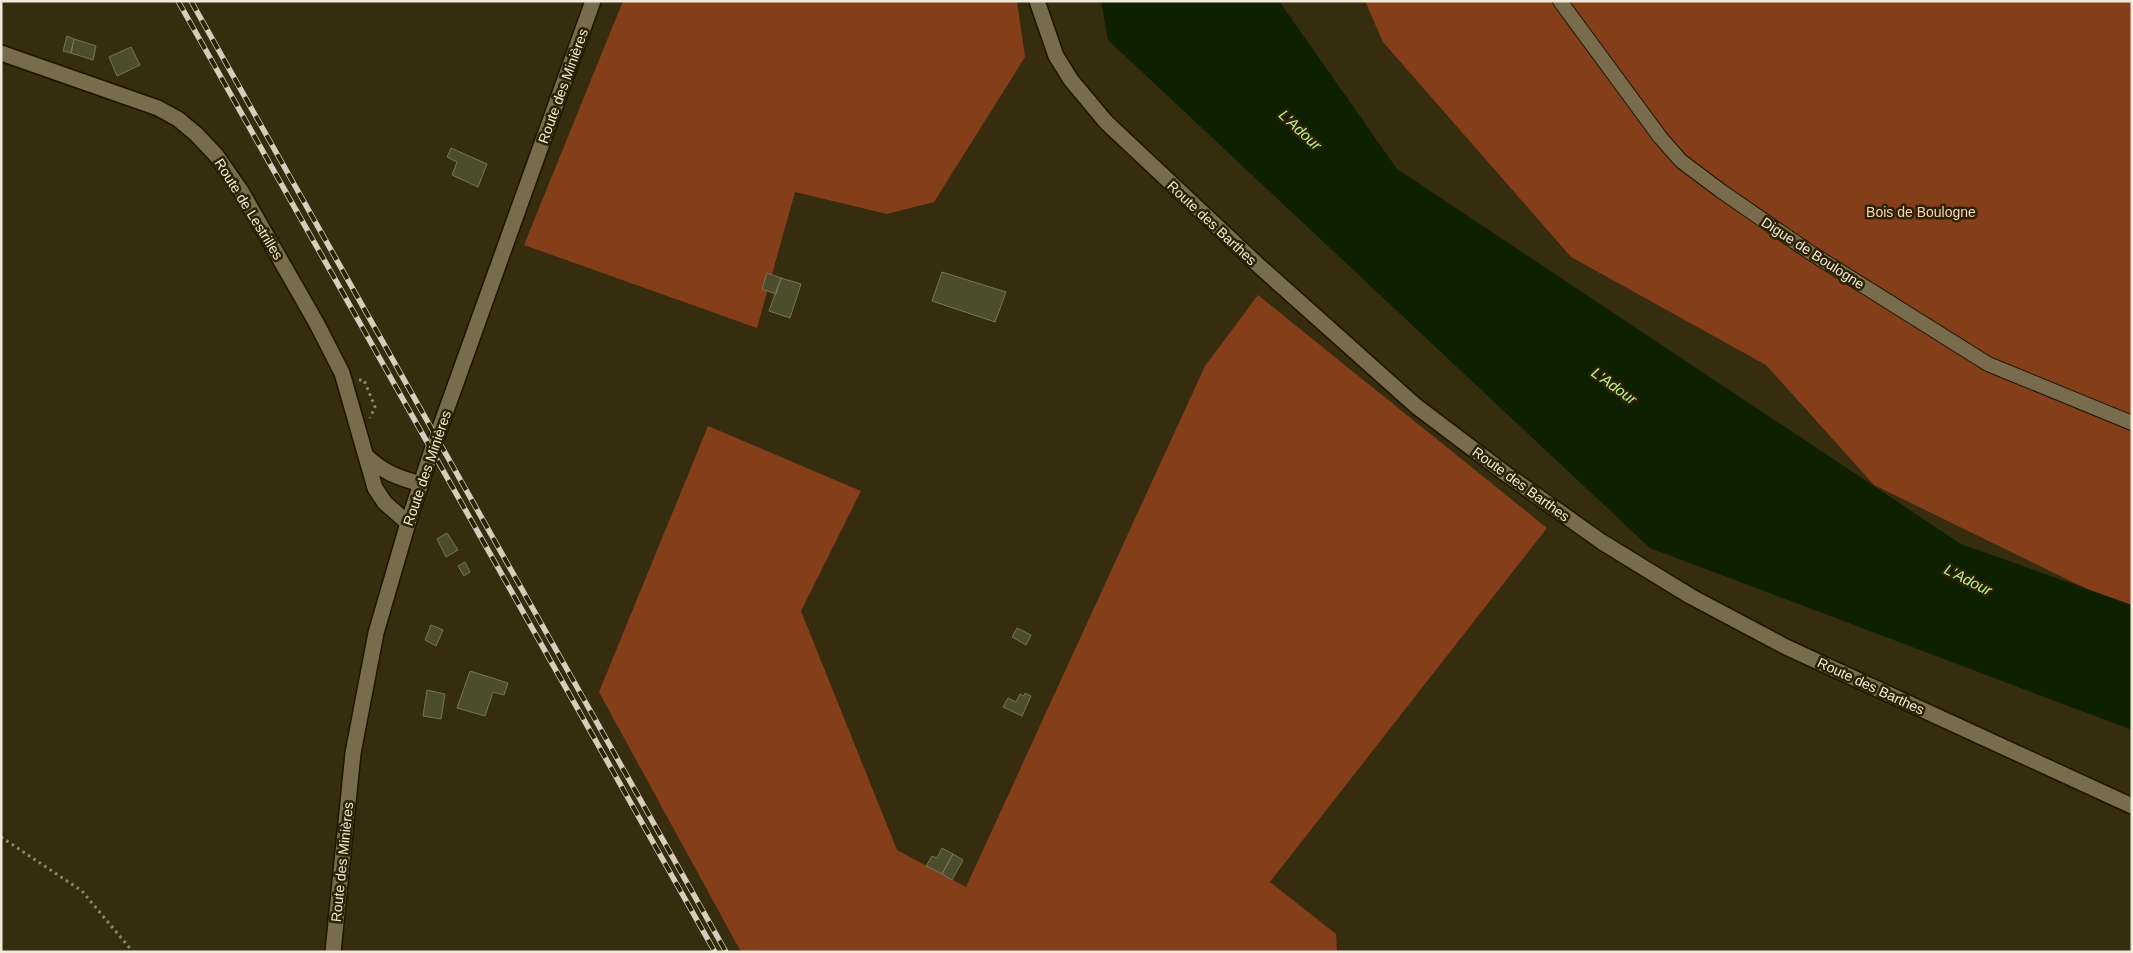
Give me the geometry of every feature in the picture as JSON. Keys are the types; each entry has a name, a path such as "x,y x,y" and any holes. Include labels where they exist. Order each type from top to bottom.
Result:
{"street":[{"name":"Route des Minières","path":"333,952 353,753 376,633 421,484 593,1"},
{"name":"Route des Barthes","path":"1037,1 1056,56 1071,80 1106,122 1250,258 1416,406 1506,474 1602,542 1690,596 1786,647 2132,806"},
{"name":"Digue de Boulogne","path":"1560,1 1660,137 1681,161 1721,191 1810,254 1988,364 2132,423"},
{"name":"Route de Lestrilles","path":"1,53 158,108 196,134 216,155 241,191 318,324 342,373 375,488 385,503 408,523"},
{"path":"364,455 381,470 421,484"}],"path":[{"path":"1,837 82,891 133,952"}],"green space":[{"path":"623,1 1017,1 1025,57 934,202 887,214 795,192 757,328 524,245"},
{"name":"Bois de Boulogne","path":"1365,1 2132,1 2132,611 1874,485 1766,365 1571,257 1383,42"},
{"path":"1258,295 1547,528 1270,882 1336,934 1337,952 741,952 599,692 708,426 861,491 801,611 897,850 966,887 1205,366"}],"water":[{"name":"L'Adour","path":"1101,1 1279,1 1397,169 1961,544 2132,605 2132,730 1650,548 1108,40"}],"building":[{"path":"67,36 74,39 71,53 63,51"},
{"path":"74,39 96,46 93,60 71,53"},
{"path":"131,47 140,65 117,76 109,57"},
{"path":"451,148 487,164 478,187 452,175 457,162 447,157"},
{"path":"942,272 1006,292 995,322 932,301"},
{"path":"767,273 781,278 776,294 762,289"},
{"path":"781,278 801,284 790,318 769,311"},
{"path":"447,533 458,550 446,557 437,539"},
{"path":"465,562 470,572 464,576 458,566"},
{"path":"431,625 443,630 436,646 425,640"},
{"path":"1017,628 1031,635 1026,645 1012,637"},
{"path":"470,671 508,683 504,695 493,692 485,716 457,708"},
{"path":"427,690 445,694 441,719 423,716"},
{"path":"1025,693 1031,696 1022,716 1003,707 1008,698 1016,702 1020,694 1024,696"},
{"path":"942,848 953,854 942,874 926,866 932,856 937,858"},
{"path":"953,854 963,860 952,880 942,874"}],"railway":[{"path":"178,1 715,952"},
{"path":"191,1 726,952"}]}
